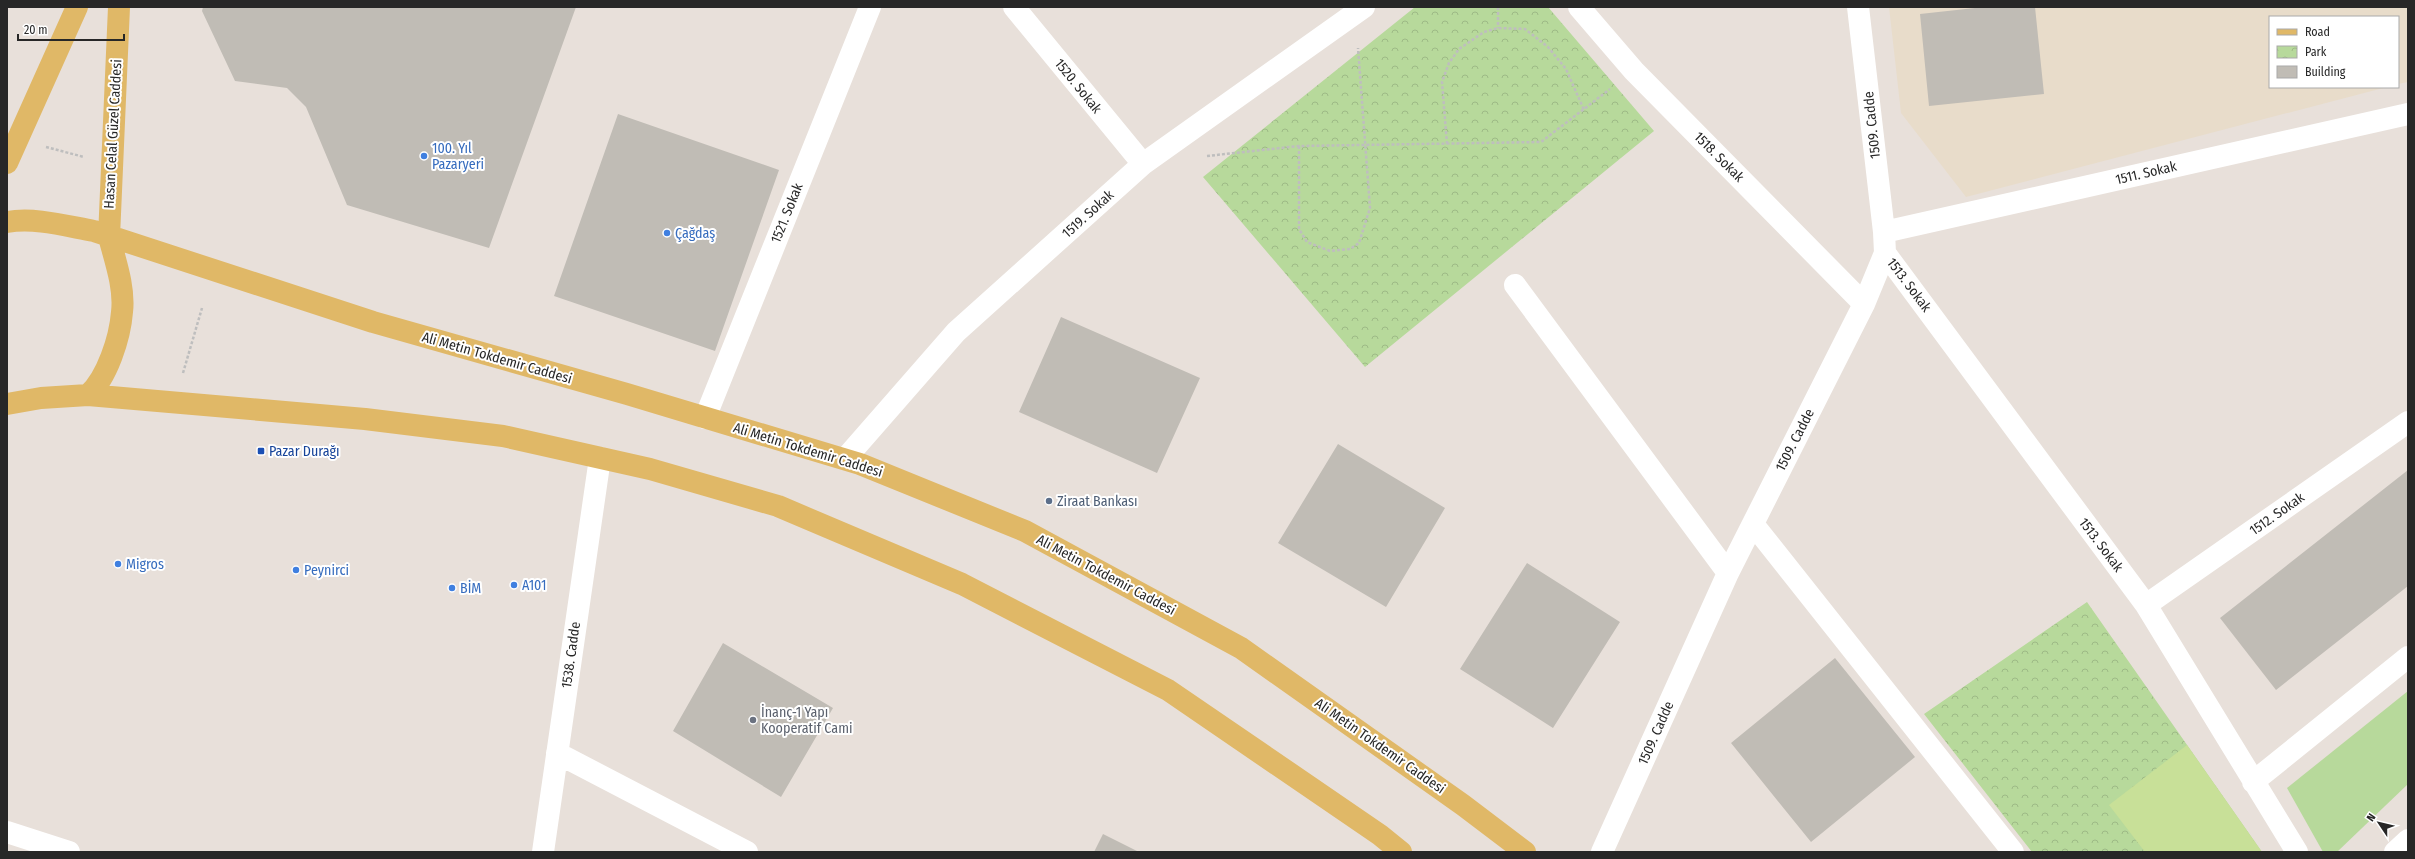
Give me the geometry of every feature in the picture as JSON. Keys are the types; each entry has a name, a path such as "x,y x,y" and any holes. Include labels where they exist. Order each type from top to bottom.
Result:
{"main road":[{"path":"7,162 77,7"},
{"name":"Hasan Celal Güzel Caddesi","path":"109,237 119,7"},
{"name":"Ali Metin Tokdemir Caddesi","path":"7,222 16,220 49,222 94,231 373,322 845,459 1025,531 1241,648 1463,805 1525,852"},
{"path":"88,395 98,386 110,362 123,312 119,274 109,237"},
{"path":"7,404 41,398 88,395 373,420 503,436 650,469 778,506 962,584 1168,690 1380,835 1401,852"}],"street":[{"name":"1521. Sokak","path":"705,418 870,7"},
{"name":"1520. Sokak","path":"1014,7 1143,164"},
{"name":"1518. Sokak","path":"1579,7 1634,71 1864,304"},
{"name":"1509. Cadde","path":"1602,852 1728,573 1864,304 1885,243 1858,7"},
{"name":"1519. Sokak","path":"845,459 956,332 1143,164 1360,10"},
{"name":"1511. Sokak","path":"1885,243 2408,114"},
{"name":"1513. Sokak","path":"1885,243 2146,605 2297,852"},
{"path":"1515,285 1728,573"},
{"name":"1512. Sokak","path":"2146,605 2408,422"},
{"name":"1538. Cadde","path":"543,852 600,458"},
{"path":"1753,524 2013,852"},
{"path":"2253,782 2408,657"},
{"path":"557,753 747,852"},
{"path":"7,832 69,852"},
{"path":"2395,852 2408,840"}],"path":[{"path":"1498,7 1498,28"},
{"path":"1299,146 1299,229 1307,242 1330,251 1350,249 1359,243 1370,208 1360,10"},
{"path":"1446,144 1442,82 1449,63 1459,49 1484,32 1498,28 1525,28 1548,47 1566,69 1584,110"},
{"path":"1206,157 1299,146 1541,142 1634,71"},
{"path":"44,147 92,159"},
{"path":"182,377 202,308"}],"shaded area":[{"path":"1889,7 2408,7 2408,82 2399,84 2399,16 2269,16 2269,88 2383,88 1966,197 1901,113"}],"green space":[{"path":"1415,7 1548,7 1654,131 1365,367 1203,177"},
{"path":"2087,602 2262,852 2032,852 1924,714"},
{"path":"2408,691 2408,784 2337,852 2323,852 2287,788"},
{"path":"2187,745 2262,852 2145,852 2109,805"}],"building":[{"name":"100. Yıl Pazaryeri","path":"203,7 576,7 489,248 347,205 306,107 287,88 235,81 202,11"},
{"path":"1984,7 2035,7 2044,94 1929,106 1920,14"},
{"name":"Çağdaş","path":"618,114 779,170 715,351 554,296"},
{"path":"1061,317 1200,378 1157,473 1019,412"},
{"path":"1338,444 1445,508 1386,607 1278,543"},
{"path":"2408,470 2408,586 2276,690 2220,618"},
{"path":"1527,563 1620,622 1553,728 1460,669"},
{"name":"İnanç-1 Yapı Kooperatif Cami","path":"723,643 833,708 781,797 673,731"},
{"path":"1835,658 1915,757 1811,842 1731,743"},
{"path":"1103,834 1139,852 1094,852"}],"place":[{"name":"100. Yıl Pazaryeri","path":"424,156"},
{"name":"Çağdaş","path":"667,233"},
{"name":"Pazar Durağı","path":"261,451"},
{"name":"Ziraat Bankası","path":"1049,501"},
{"name":"Migros","path":"118,564"},
{"name":"Peynirci","path":"296,570"},
{"name":"A101","path":"514,585"},
{"name":"BİM","path":"452,588"},
{"name":"İnanç-1 Yapı Kooperatif Cami","path":"753,720"}]}
